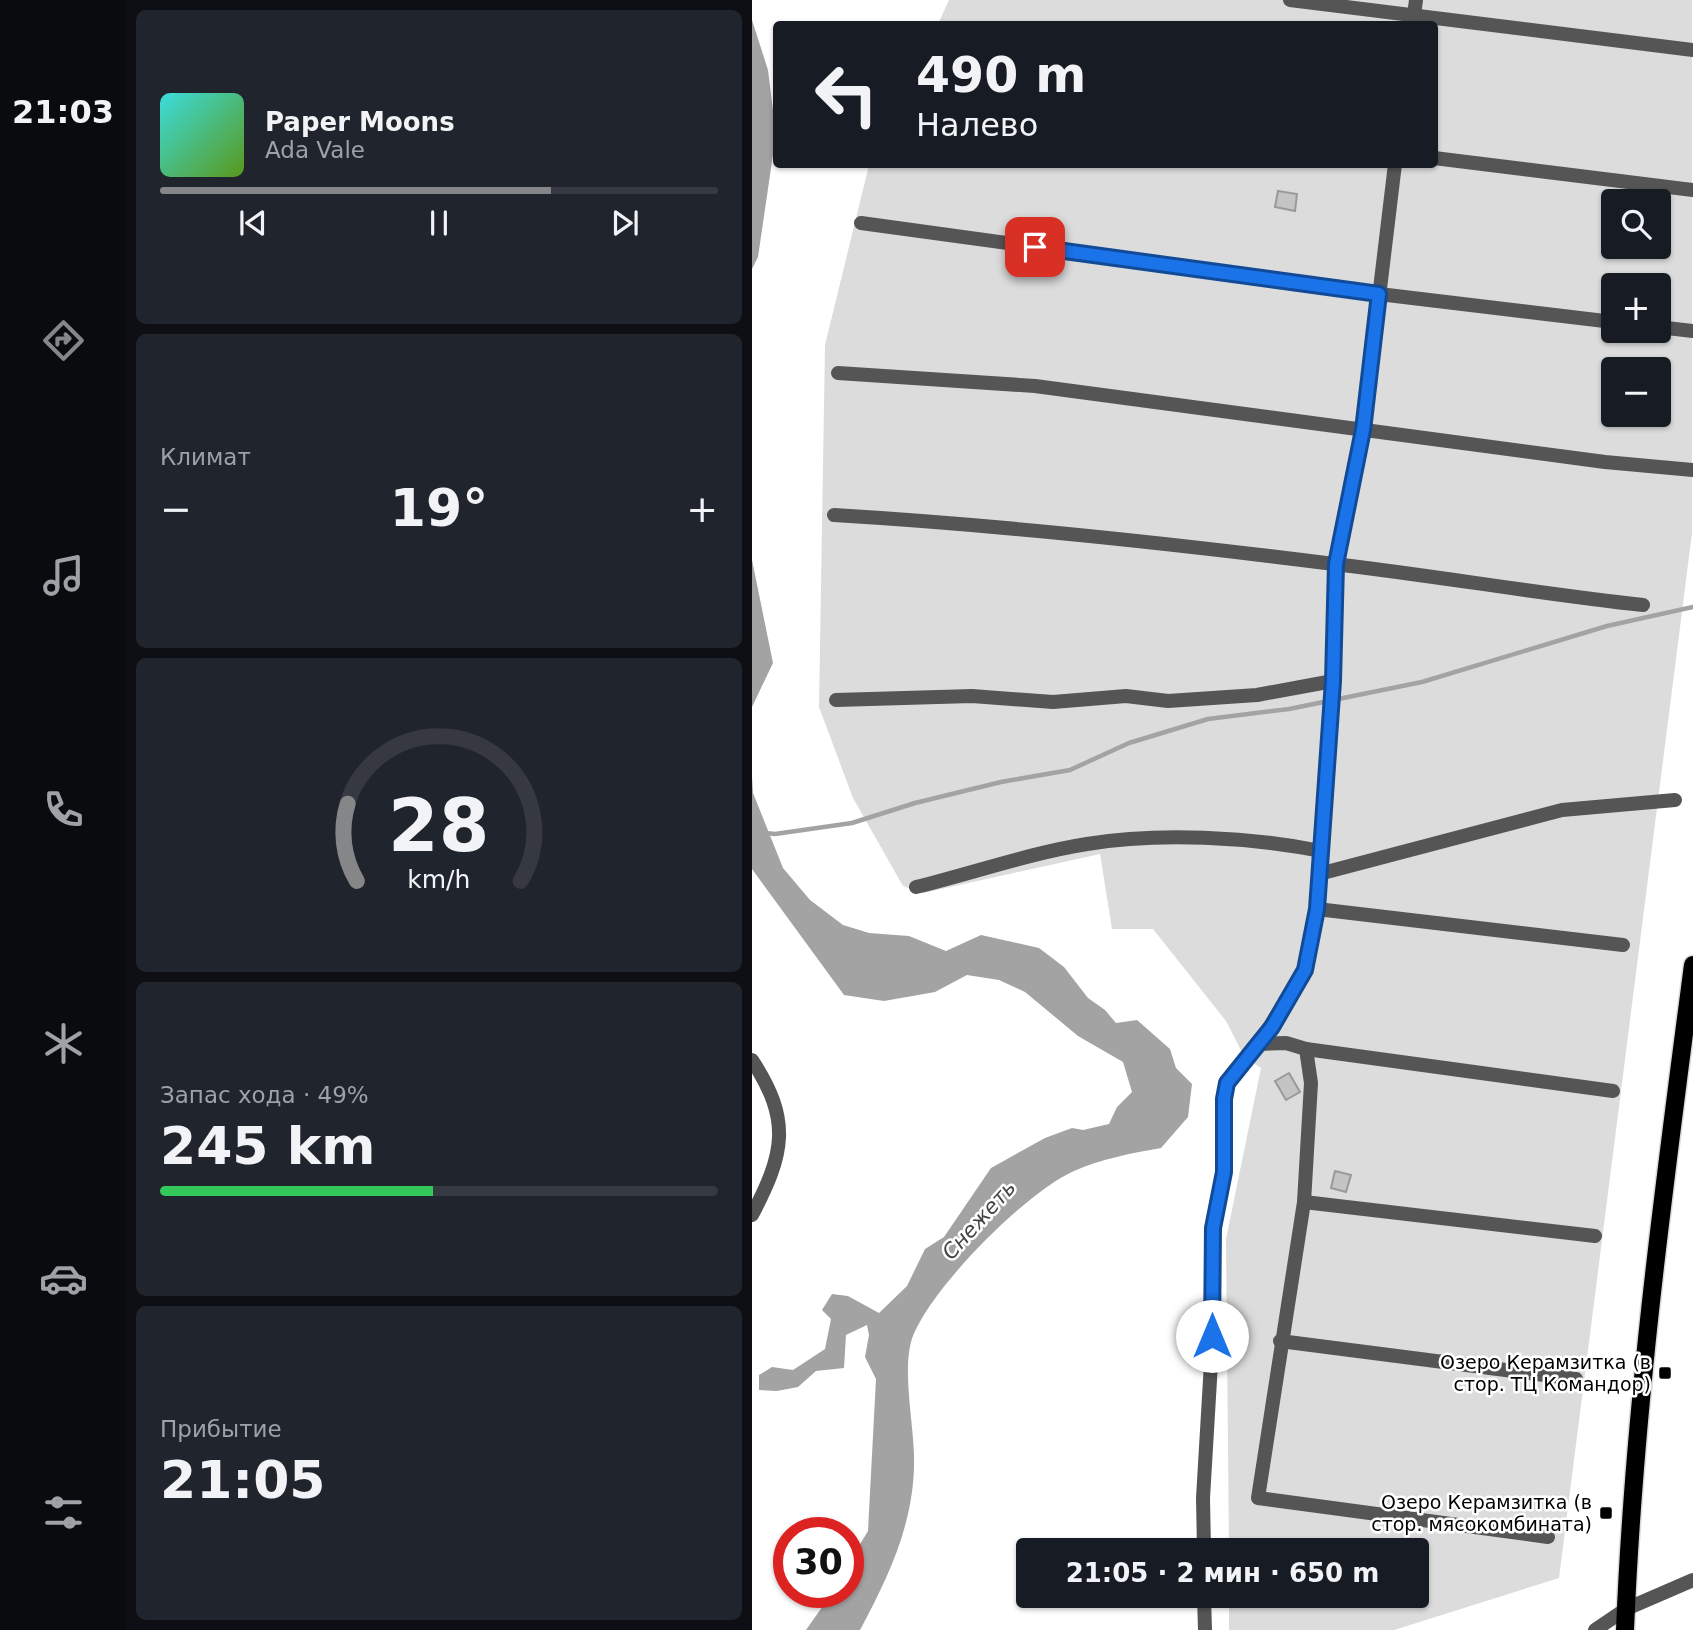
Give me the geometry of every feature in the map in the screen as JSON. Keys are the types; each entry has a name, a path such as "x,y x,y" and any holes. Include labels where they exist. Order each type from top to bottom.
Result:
{"main road":[{"path":"1625,1630 1640,1423 1692,965"}],"street":[{"path":"1290,0 1414,13 1692,50"},
{"path":"1438,158 1692,190"},
{"path":"1204,1538 1203,1498 1212,1363 1213,1228 1224,1172 1224,1099 1227,1083 1259,1044 1305,970 1317,909 1333,681 1336,564 1363,430 1395,168"},
{"path":"861,223 1379,294 1601,321"},
{"path":"1671,329 1692,331"},
{"path":"838,373 1035,386 1605,462 1692,470"},
{"path":"834,515 961,523 1336,564 1524,592 1643,605"},
{"path":"836,700 972,696 1053,702 1126,696 1168,701 1257,695 1333,681"},
{"path":"1319,874 1562,810 1675,800"},
{"path":"916,887 1085,844 1126,839 1268,841 1321,851"},
{"path":"1317,909 1623,945"},
{"path":"1259,1044 1286,1043 1306,1049 1613,1091"},
{"path":"1306,1049 1311,1083 1304,1202 1280,1341 1258,1498 1548,1537"},
{"path":"752,1060 772,1095 778,1121 779,1157 752,1215"},
{"path":"1304,1202 1596,1236"},
{"path":"1280,1341 1576,1379"},
{"path":"1595,1630 1626,1609 1692,1580"},
{"path":"1204,1608 1205,1630"}],"shaded area":[{"path":"949,0 1692,0 1692,533 1559,1578 1394,1630 1229,1630 1229,1608 1429,1608 1429,1538 1229,1538 1226,1239 1261,1068 1244,1056 1226,1021 1153,929 1112,929 1100,854 923,893 903,886 853,798 819,707 825,345 868,168 1438,168 1438,21 939,21"}],"water":[{"path":"752,20 768,70 773,110 773,154 758,257 752,269"},
{"path":"752,560 773,663 752,707"},
{"name":"Снежеть","path":"752,776 753,793 783,868 810,900 843,925 869,933 909,936 946,951 981,935 1039,948 1064,967 1088,998 1105,1010 1116,1023 1137,1020 1170,1049 1176,1068 1192,1084 1188,1117 1161,1148 1095,1163 1054,1182 1005,1221 980,1246 936,1297 920,1321 911,1342 908,1368 914,1454 911,1501 891,1567 860,1630 806,1630 821,1608 864,1608 864,1538 868,1531 876,1379 865,1357 869,1335 867,1325 846,1335 844,1368 816,1371 798,1387 777,1391 759,1390 759,1375 772,1367 793,1370 825,1349 831,1319 822,1310 832,1294 848,1296 879,1313 907,1286 925,1249 944,1237 991,1168 1045,1138 1072,1128 1083,1130 1109,1124 1117,1107 1132,1092 1123,1062 1078,1036 1025,992 999,980 967,975 935,992 884,1001 844,995 752,869"}],"building":[{"path":"1278,191 1297,194 1295,211 1275,207"},
{"path":"1289,1073 1300,1092 1286,1100 1275,1081"},
{"path":"1335,1171 1351,1175 1346,1192 1331,1188"}],"waterway":[{"path":"765,833 775,834 852,823 915,803 1001,782 1070,770 1129,743 1208,719 1289,709 1422,682 1607,626 1693,607"}],"place":[{"name":"Озеро Керамзитка (в стор. ТЦ Командор)","path":"1665,1373"},
{"name":"Озеро Керамзитка (в стор. мясокомбината)","path":"1606,1513"}],"route":[{"path":"1035,247 1379,294 1363,430 1336,564 1333,681 1317,909 1305,970 1272,1027 1227,1083 1224,1099 1224,1172 1213,1228 1212,1336"}]}
